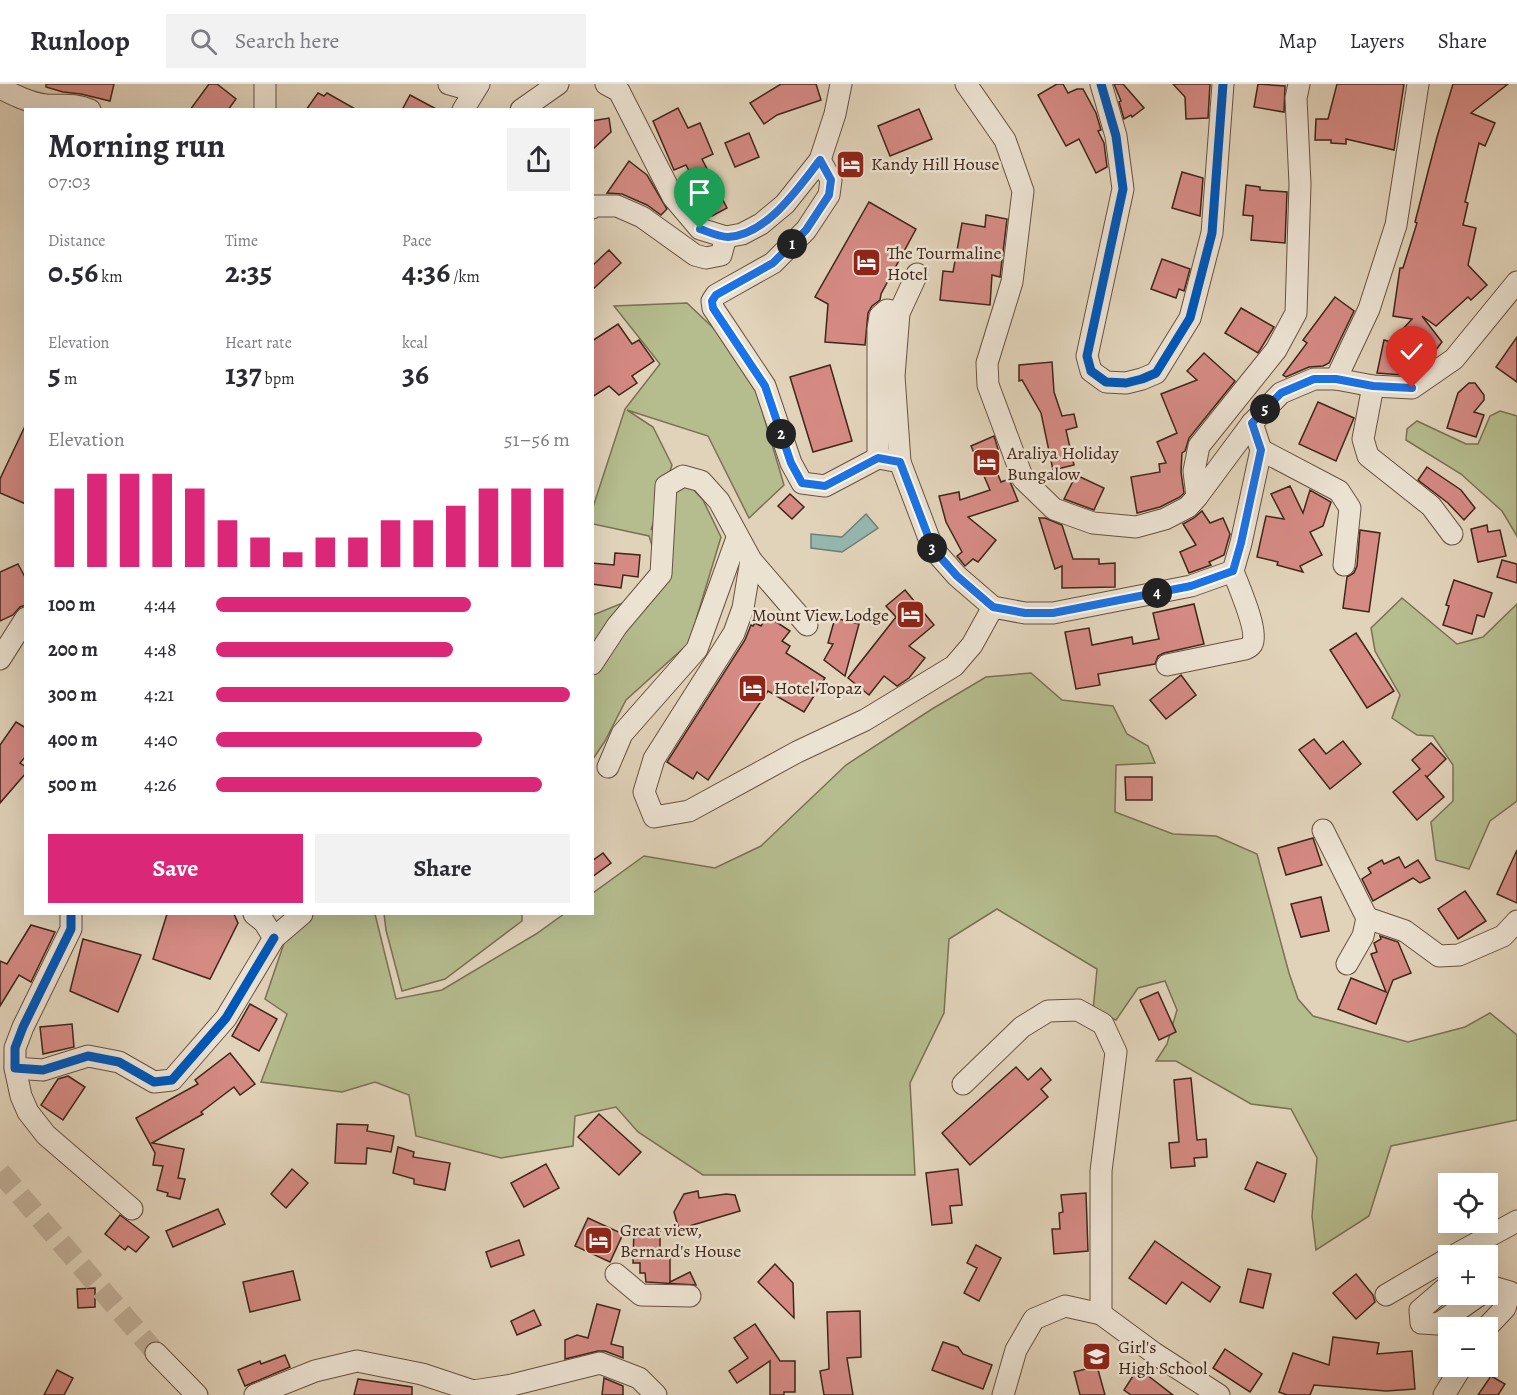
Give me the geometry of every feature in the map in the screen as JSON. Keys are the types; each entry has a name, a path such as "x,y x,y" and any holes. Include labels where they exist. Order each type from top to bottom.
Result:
{"street":[{"path":"265,84 265,108"},
{"path":"449,84 477,87 464,108"},
{"path":"524,108 558,84"},
{"path":"606,84 619,91 673,197 700,229 726,237 742,234 761,224 785,204 820,160 835,114 841,84"},
{"path":"966,84 1005,140 1023,191 1012,282 987,363 988,385 1023,479 1054,509 1093,523 1136,526 1165,519 1188,507 1252,423 1281,393 1314,379 1336,379 1373,386 1412,388 1455,359 1517,282"},
{"path":"1101,84 1116,136 1123,189 1087,356 1091,371 1106,382 1126,383 1156,373 1190,318 1212,233 1223,84"},
{"path":"1197,497 1194,471 1199,446 1276,350 1296,314 1300,184 1296,98 1299,84"},
{"path":"1336,379 1369,309 1396,225 1418,84"},
{"path":"0,88 18,91 44,105 75,105 84,108"},
{"path":"820,160 831,180 829,195 806,230 773,263 716,295 712,301 713,308 765,386 791,463 802,483 825,486 878,458 900,462"},
{"path":"594,206 617,206 642,217 695,255 706,258 721,255 726,237"},
{"path":"917,273 899,313 894,376 900,462 933,549 957,576 993,607 1025,613 1053,613 1191,586 1233,571"},
{"path":"878,458 878,329 880,316 887,310 899,313"},
{"path":"1373,386 1363,440 1368,456 1431,506 1452,534"},
{"path":"1167,665 1245,650 1251,646 1253,641 1247,606 1233,571 1261,450 1252,423"},
{"path":"1261,450 1339,491 1350,508 1344,565"},
{"path":"594,661 617,626 661,574 666,486 683,476 701,481 719,501 737,538 751,560 807,624"},
{"path":"608,767 622,734 697,649 737,538"},
{"path":"751,560 743,608 734,633 654,759 644,792 654,817 689,811 797,752 865,720 954,666 972,645 993,607"},
{"path":"0,659 24,621"},
{"path":"1323,830 1367,918 1363,936 1347,964"},
{"path":"71,915 71,929 15,1048 15,1068 21,1096 28,1112 46,1135 132,1209"},
{"path":"255,915 264,922 274,938"},
{"path":"15,1068 43,1070 88,1056 119,1062 154,1082 172,1080 226,1018 274,938 301,915"},
{"path":"1367,918 1405,931 1439,956 1459,955 1512,930"},
{"path":"963,1084 1022,1027 1048,1011 1078,1010 1103,1024 1116,1052 1101,1172 1101,1314"},
{"path":"1474,1245 1517,1223"},
{"path":"1494,1245 1517,1223"},
{"path":"1386,1295 1438,1264"},
{"path":"616,1274 641,1296 690,1296"},
{"path":"1496,1317 1505,1308 1510,1292 1498,1288"},
{"path":"1438,1294 1420,1310 1421,1323 1438,1324 1465,1305"},
{"path":"1003,1395 1016,1350 1034,1319 1065,1306 1101,1314 1154,1353 1219,1395"},
{"path":"156,1353 197,1395"},
{"path":"255,1395 315,1371 357,1361 422,1374 474,1393 600,1363 639,1378 656,1395"},
{"path":"1444,1395 1455,1377"}],"green space":[{"path":"687,303 747,360 784,485 749,518 708,436 627,410 653,427 672,465 651,530 679,474 703,500 721,537 689,643 626,700 594,758 594,615 640,596 660,570 649,536 594,524 594,504 625,409 660,364 614,306"},
{"path":"1500,411 1517,416 1517,536 1502,511 1461,474 1406,440 1407,429 1417,421 1466,444 1478,444 1490,416"},
{"path":"1402,598 1457,644 1483,637 1517,604 1517,801 1490,821 1469,869 1436,860 1431,822 1453,801 1453,765 1433,736 1417,735 1392,718 1400,695 1375,651 1371,628"},
{"path":"1031,673 1062,700 1113,706 1127,734 1148,746 1155,763 1116,765 1115,812 1173,834 1216,836 1257,854 1289,973 1298,999 1313,1016 1408,1042 1465,1027 1490,1013 1517,1035 1517,1120 1391,1146 1369,1216 1316,1250 1312,1216 1317,1158 1291,1109 1251,1104 1176,1061 1156,1061 1167,1044 1177,1010 1165,981 1138,988 1116,1020 1093,1011 1097,969 997,909 949,939 944,1013 910,1083 915,1175 703,1175 638,1132 616,1107 575,1116 573,1146 501,1158 416,1136 409,1095 375,1082 342,1092 261,1082 287,1014 265,999 294,915 375,915 396,999 442,990 536,934 563,915 594,915 594,892 644,856 715,868 761,846 846,765 986,677"},
{"path":"384,915 522,915 522,921 445,979 402,991"}],"water":[{"path":"866,514 878,528 842,552 811,548 811,534 842,537"}],"building":[{"path":"46,84 114,84 110,101 63,92 46,87"},
{"path":"209,84 217,84 236,99 229,108 191,108"},
{"path":"781,84 816,84 821,100 777,115 764,124 750,103"},
{"path":"1057,84 1063,84 1068,93 1083,89 1096,113 1101,130 1098,131 1104,143 1107,167 1096,173 1079,139 1066,146 1038,95"},
{"path":"1114,84 1123,84 1144,108 1132,117 1131,115 1124,119 1119,102 1121,101"},
{"path":"1173,84 1210,84 1208,118 1186,119 1185,97"},
{"path":"1258,84 1285,86 1284,112 1254,107"},
{"path":"1337,84 1404,84 1394,150 1346,139 1346,144 1331,143 1331,140 1315,140 1316,119 1328,119"},
{"path":"1453,84 1508,84 1471,113 1495,123 1485,146 1479,143 1465,202 1468,203 1463,225 1476,228 1468,265 1487,285 1471,300 1468,297 1436,326 1422,316 1442,342 1429,359 1409,341 1402,375 1377,373 1384,340 1391,342 1412,319 1393,316 1400,268 1403,268 1417,223 1415,222 1437,137"},
{"path":"318,93 324,96 327,93 353,108 307,108"},
{"path":"410,95 434,108 403,108"},
{"path":"678,108 688,128 700,123 713,154 702,159 727,208 712,216 686,165 674,170 653,121"},
{"path":"919,109 932,139 890,156 878,126"},
{"path":"609,118 611,132 594,148 594,121"},
{"path":"749,133 759,157 735,167 725,143"},
{"path":"629,161 647,175 667,209 661,215 647,205 622,194 607,193"},
{"path":"1182,172 1203,178 1200,216 1172,208"},
{"path":"1246,185 1260,187 1260,190 1287,192 1285,243 1251,240 1253,216 1243,215"},
{"name":"The Tourmaline Hotel","path":"869,202 916,229 881,294 880,300 872,306 868,313 865,345 825,342 828,304 815,297"},
{"path":"986,215 1007,219 1000,277 992,275 990,305 940,300 943,271 953,272 962,223 985,227"},
{"path":"609,250 621,263 594,288 594,264"},
{"path":"1162,259 1190,269 1184,291 1179,289 1176,298 1151,289"},
{"path":"1335,297 1354,311 1329,363 1309,367 1286,377 1283,375 1307,343 1303,340"},
{"path":"1241,308 1274,327 1258,353 1225,333"},
{"path":"618,324 632,344 639,340 654,361 632,376 637,383 619,395 609,386 594,396 594,340"},
{"path":"1517,337 1517,382 1496,367"},
{"path":"1204,353 1235,381 1189,438 1185,451 1182,453 1181,472 1184,493 1160,507 1137,513 1131,477 1160,472 1159,464 1166,463 1157,442 1177,433 1161,394 1197,380 1187,371"},
{"path":"1052,362 1054,392 1062,416 1074,414 1077,427 1066,430 1074,465 1053,470 1041,413 1022,380 1019,381 1019,365"},
{"path":"830,365 852,441 813,452 790,377"},
{"path":"1469,383 1475,383 1484,395 1484,400 1474,412 1484,415 1476,437 1447,428 1458,393"},
{"path":"1318,402 1354,418 1336,461 1299,444"},
{"path":"24,428 24,503 0,493 0,479"},
{"path":"994,436 998,449 989,453 1001,482 1009,479 1018,501 968,517 996,540 978,562 973,559 965,566 957,556 962,552 946,522 939,496 959,492 960,500 990,490 971,446"},
{"path":"1427,467 1461,490 1475,508 1464,520 1448,503 1418,480"},
{"path":"1076,475 1104,488 1094,510 1064,499"},
{"path":"1290,486 1303,513 1310,490 1331,502 1323,526 1310,532 1322,555 1300,566 1303,572 1257,557 1266,516 1284,519 1271,494"},
{"path":"790,494 804,507 792,519 778,506"},
{"path":"1202,511 1210,523 1223,518 1230,534 1224,555 1209,562 1211,565 1189,573 1180,552 1196,545 1183,524"},
{"path":"1039,518 1062,525 1073,559 1099,559 1099,564 1115,563 1115,587 1062,588 1062,566 1055,569"},
{"path":"1487,525 1488,532 1500,530 1506,556 1478,562 1471,529"},
{"path":"1360,530 1380,533 1369,612 1343,608 1347,577 1354,573 1357,566"},
{"path":"615,553 640,555 638,577 623,575 621,588 594,584 594,563 614,565"},
{"path":"1502,560 1517,564 1517,583 1497,577"},
{"path":"18,564 24,575 24,606 13,615 0,621 0,572"},
{"path":"1454,580 1492,593 1484,617 1477,615 1472,634 1443,625 1449,606 1446,605"},
{"path":"905,590 934,625 909,646 925,658 909,678 897,686 884,676 869,695 848,678 896,617 886,606"},
{"path":"1194,604 1204,644 1164,653 1158,656 1155,664 1098,674 1100,685 1076,689 1065,632 1089,628 1092,645 1132,637 1133,644 1159,639 1153,613"},
{"path":"767,616 790,631 782,641 790,646 786,653 825,678 804,712 768,691 708,780 697,772 693,779 667,762 745,640 751,625 755,623 761,626"},
{"path":"835,618 859,624 845,676 824,660 833,644 828,643"},
{"path":"1356,633 1394,691 1367,708 1330,650"},
{"path":"1181,675 1196,695 1166,719 1150,700"},
{"path":"16,722 24,727 24,758 20,763 24,766 24,775 0,803 0,745"},
{"path":"1314,739 1326,754 1343,741 1361,764 1330,789 1299,750"},
{"path":"1431,743 1446,759 1427,777 1425,775 1444,797 1417,820 1393,792 1420,769 1412,760"},
{"path":"1125,777 1152,777 1152,800 1126,800"},
{"path":"1313,838 1322,865 1286,875 1278,848"},
{"path":"1517,850 1517,903 1497,894"},
{"path":"603,853 611,863 594,876 594,860"},
{"path":"1399,857 1405,868 1418,860 1430,878 1420,883 1413,878 1373,901 1362,879 1371,873 1368,868 1382,860 1384,864"},
{"path":"1465,891 1486,921 1458,939 1438,909"},
{"path":"1321,897 1329,931 1301,937 1291,904"},
{"path":"167,915 234,915 238,923 210,979 153,959"},
{"path":"31,925 55,932 31,982 19,975 0,1006 0,961 7,964"},
{"path":"1380,936 1398,942 1411,973 1393,980 1376,1024 1338,1009 1351,978 1386,992 1371,954 1377,952 1374,943 1381,939"},
{"path":"83,939 141,955 118,1012 70,991"},
{"path":"1158,992 1176,1032 1159,1040 1140,1000"},
{"path":"250,1004 277,1019 259,1051 232,1036"},
{"path":"72,1024 74,1047 43,1054 40,1027"},
{"path":"230,1053 255,1084 240,1095 234,1087 201,1112 203,1114 152,1143 184,1149 178,1178 185,1179 180,1199 167,1196 168,1193 157,1190 163,1166 153,1165 155,1153 136,1118 198,1084 195,1080"},
{"path":"1016,1067 1028,1080 1041,1068 1051,1080 1041,1089 1048,1097 970,1165 942,1133"},
{"path":"68,1076 85,1087 63,1120 41,1105 58,1079"},
{"path":"1191,1078 1197,1140 1206,1139 1207,1157 1194,1158 1195,1166 1171,1168 1169,1143 1179,1142 1174,1080"},
{"path":"599,1114 641,1152 619,1175 578,1137"},
{"path":"337,1124 368,1125 367,1131 394,1136 391,1152 367,1148 366,1164 335,1163"},
{"path":"398,1147 414,1152 413,1157 450,1163 445,1190 414,1184 414,1179 393,1173"},
{"path":"1257,1162 1286,1174 1274,1202 1245,1189"},
{"path":"546,1164 559,1188 524,1207 511,1183"},
{"path":"292,1169 308,1183 286,1208 271,1194"},
{"path":"958,1169 962,1205 950,1206 952,1223 932,1225 926,1173"},
{"path":"698,1191 699,1198 735,1195 740,1211 679,1229 674,1212 684,1194"},
{"path":"1086,1193 1088,1251 1054,1254 1052,1229 1060,1229 1059,1213 1063,1212 1061,1195"},
{"path":"218,1209 225,1224 173,1247 166,1231"},
{"path":"120,1215 149,1237 136,1252 128,1246 125,1250 105,1234"},
{"name":"Great view, Bernard's House","path":"588,1218 623,1234 610,1262 575,1246"},
{"path":"634,1228 660,1228 660,1257 670,1257 670,1282 690,1272 696,1285 646,1282 645,1273 640,1273 640,1263 633,1263"},
{"path":"519,1240 524,1255 491,1267 486,1252"},
{"path":"1155,1241 1220,1287 1210,1302 1182,1282 1166,1304 1129,1278"},
{"path":"976,1245 1001,1258 979,1301 964,1293 977,1268 967,1263"},
{"path":"775,1264 793,1283 794,1318 758,1282"},
{"path":"1248,1269 1271,1274 1263,1308 1240,1302"},
{"path":"293,1271 300,1300 250,1312 243,1282"},
{"path":"1356,1274 1373,1295 1375,1302 1356,1319 1333,1293"},
{"path":"95,1288 95,1307 78,1308 77,1289"},
{"path":"597,1304 620,1310 611,1344 623,1347 623,1358 605,1351 598,1351 565,1359 565,1340 577,1335 588,1338"},
{"path":"534,1310 541,1325 517,1335 511,1321"},
{"path":"860,1311 861,1357 847,1358 853,1395 824,1395 820,1371 829,1369 827,1312"},
{"path":"755,1324 780,1361 795,1361 795,1392 770,1395 770,1361 737,1383 729,1371 748,1358 734,1338"},
{"path":"1333,1337 1379,1343 1377,1354 1412,1351 1415,1389 1386,1391 1314,1385 1310,1395 1287,1395 1279,1392 1293,1353 1329,1365"},
{"path":"943,1342 958,1347 963,1354 992,1365 983,1389 932,1370"},
{"path":"1225,1349 1262,1374 1250,1392 1213,1368"},
{"path":"285,1355 290,1367 245,1386 238,1370 260,1361 261,1364"},
{"path":"1097,1366 1105,1395 1080,1395 1074,1372"},
{"path":"1138,1368 1173,1395 1131,1395 1124,1390"},
{"path":"57,1370 73,1378 64,1395 44,1395"},
{"path":"1490,1377 1505,1384 1498,1395 1478,1395"},
{"path":"604,1378 623,1386 623,1395 602,1395"},
{"path":"358,1379 412,1387 412,1395 354,1395"}],"tunnel":[{"path":"0,1172 156,1353"}],"cycle path":[{"path":"1101,84 1116,136 1123,189 1087,356 1091,371 1106,382 1126,383 1156,373 1190,318 1212,233 1223,84"},
{"path":"820,160 831,180 829,195 806,230 773,263 716,295 712,301 713,308 765,386 791,463 802,483 825,486 878,458 900,462 933,549 957,576 993,607 1025,613 1053,613 1191,586 1233,571 1261,450 1252,423"},
{"path":"71,915 71,929 15,1048 15,1068 43,1070 88,1056 119,1062 154,1082 172,1080 226,1018 274,938"}],"place":[{"name":"Kandy Hill House","path":"850,164"},
{"name":"The Tourmaline Hotel","path":"866,263"},
{"name":"Araliya Holiday Bungalow","path":"986,463"},
{"name":"Mount View Lodge","path":"910,615"},
{"name":"Hotel Topaz","path":"753,688"},
{"name":"Great view, Bernard's House","path":"599,1240"},
{"name":"Girl's High School","path":"1097,1357"}],"route":[{"path":"700,229 726,237 742,234 761,224 785,204 820,160 831,180 829,195 806,230 773,263 716,295 712,301 713,308 765,386 791,463 802,483 825,486 878,458 900,462 933,549 957,576 993,607 1025,613 1053,613 1191,586 1233,571 1261,450 1252,423 1281,393 1314,379 1336,379 1373,386 1412,388"}]}
